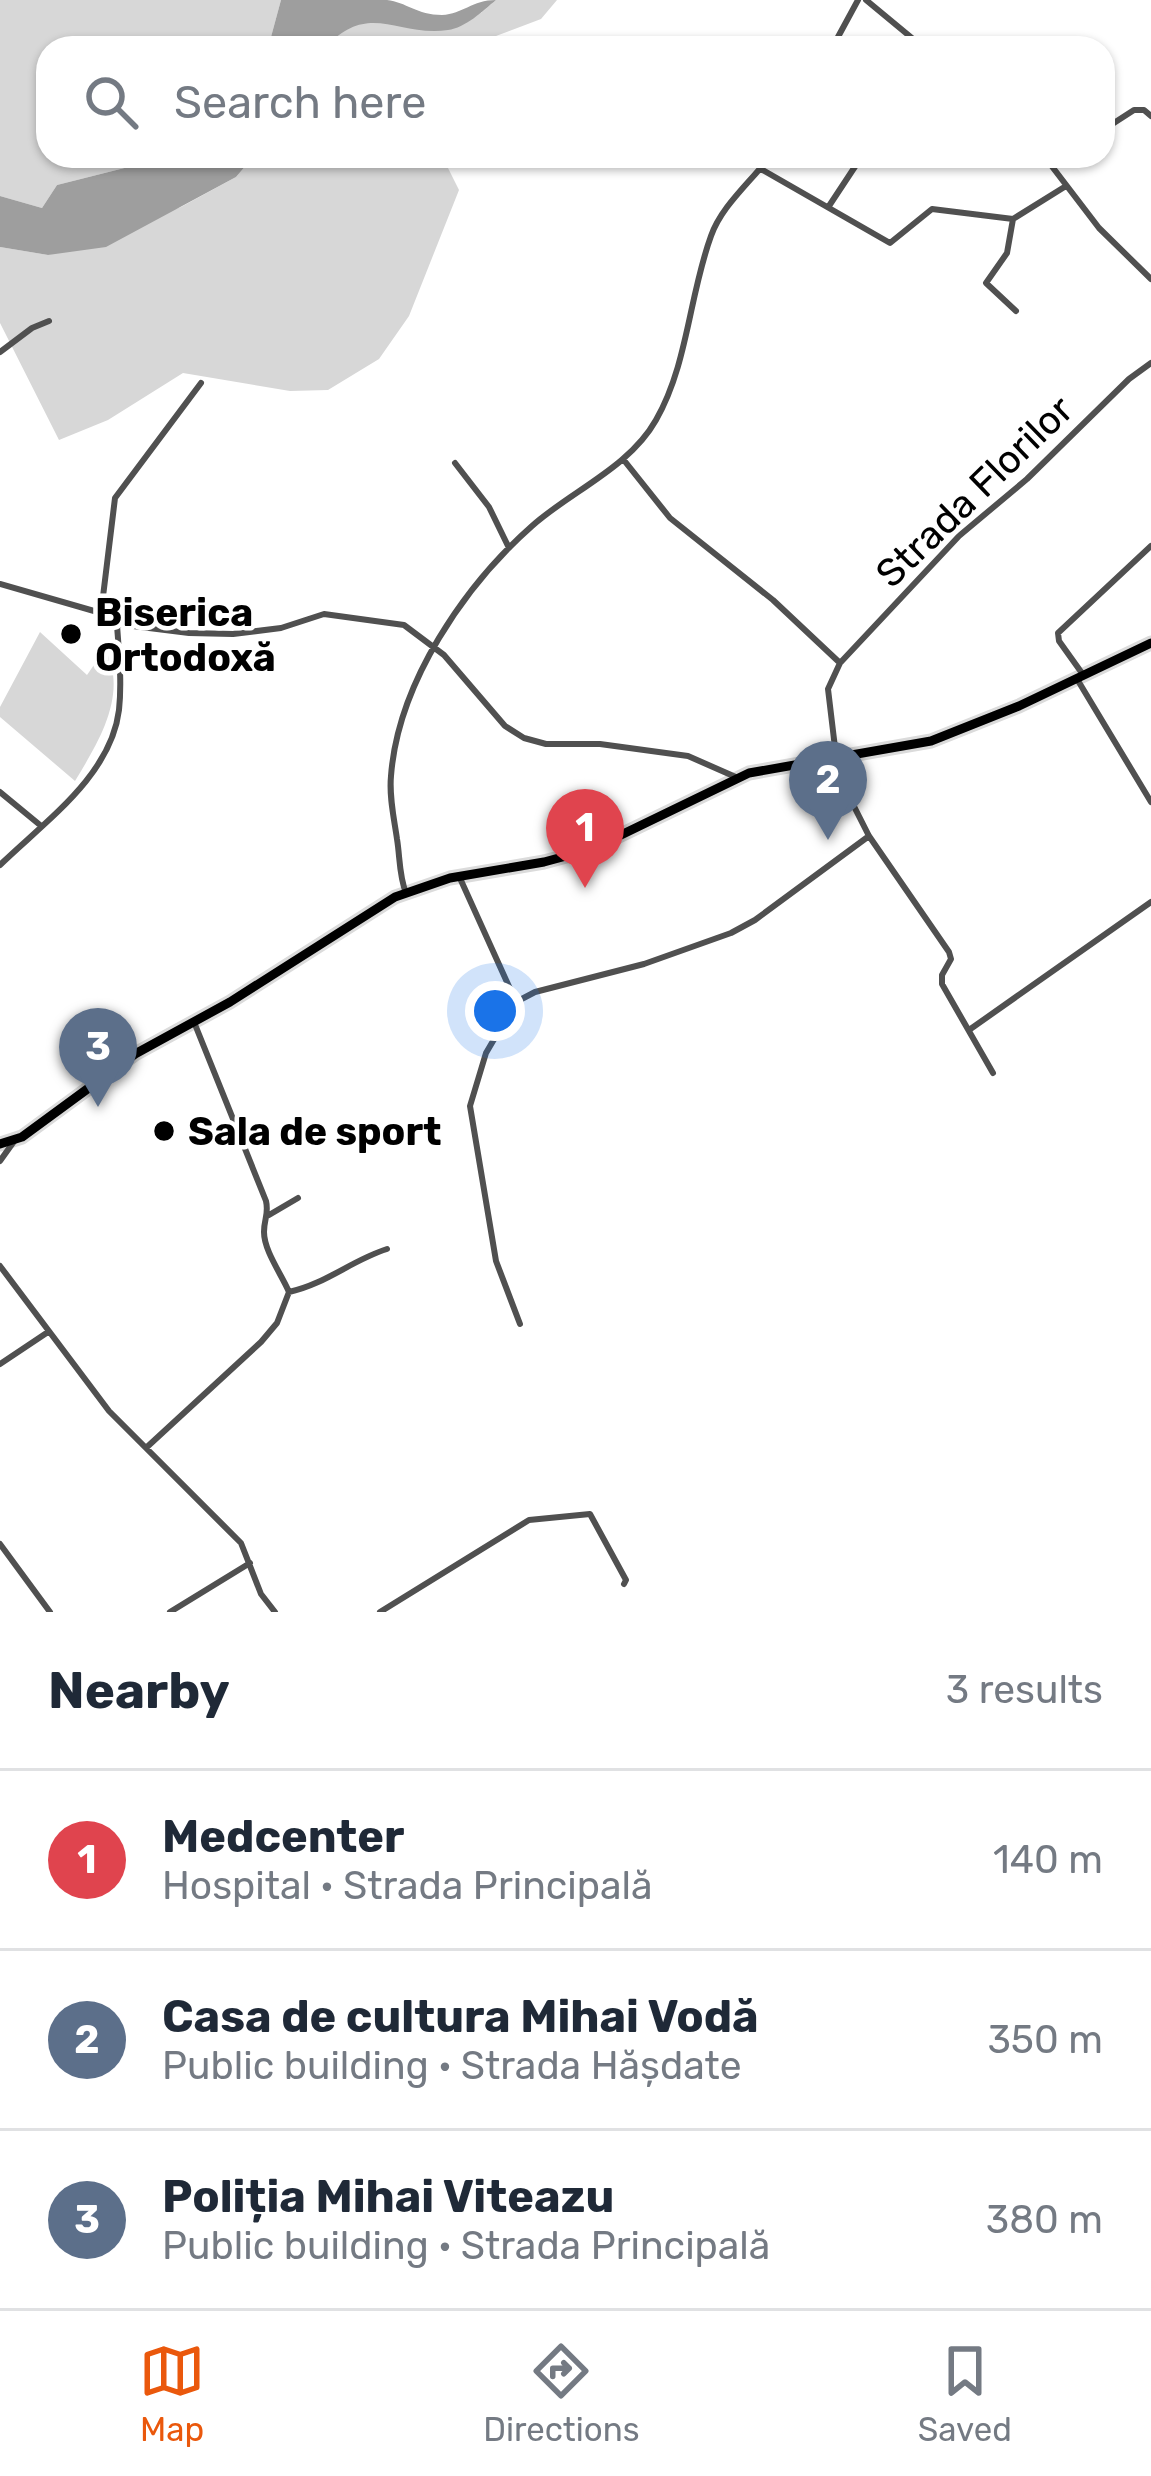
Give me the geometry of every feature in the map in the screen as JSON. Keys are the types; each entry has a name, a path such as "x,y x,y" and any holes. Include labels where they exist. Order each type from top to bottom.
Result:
{"main road":[{"path":"0,1144 15,1140 134,1054 406,893 459,876 544,862 592,848 738,778 931,741 1151,643"}],"street":[{"path":"840,36 862,0 908,36"},
{"path":"1115,122 1134,110 1151,116"},
{"path":"829,206 854,168"},
{"path":"1053,168 1099,228 1151,279"},
{"path":"406,893 390,780 394,746 434,646 449,619 509,548 649,433 666,399 716,225 760,169 890,243 932,209 1013,219 1066,185"},
{"path":"1013,219 1007,253 986,283 1016,311"},
{"path":"0,352 49,321"},
{"name":"Strada Florilor","path":"840,663 959,536 1151,363"},
{"path":"101,613 112,510 120,488 201,383"},
{"path":"622,459 670,518 773,600 840,663 828,689 834,773 869,836 949,952 942,984 993,1072"},
{"path":"455,463 489,507 509,548"},
{"path":"1151,546 1058,633 1151,802"},
{"path":"0,584 101,613 116,624 233,634 281,628 324,614 404,625 434,646 505,726 524,738 688,756 738,778"},
{"path":"0,865 86,781 115,729 120,671 116,624"},
{"path":"0,791 40,825"},
{"path":"520,1324 496,1261 470,1106 486,1053 516,1002 535,992 644,964 731,933 869,836"},
{"path":"459,876 516,1002"},
{"path":"969,1030 1151,902"},
{"path":"147,1447 261,1342 277,1323 290,1292 266,1241 269,1215 194,1022"},
{"path":"0,1161 15,1140"},
{"path":"269,1215 298,1198"},
{"path":"290,1292 322,1282 361,1257 387,1249"},
{"path":"0,1266 109,1411 230,1531 275,1612"},
{"path":"0,1364 48,1332"},
{"path":"380,1612 530,1520 590,1514 624,1584"},
{"path":"0,1544 50,1612"},
{"path":"170,1612 250,1564"}],"shaded area":[{"path":"0,0 281,0 271,36 36,36 36,168 124,168 57,185 42,208 0,196"},
{"path":"281,0 387,0 442,15 496,0 467,23 448,30 370,23 339,36 271,36"},
{"path":"496,0 557,0 541,19 496,36 333,36 340,23 375,11 422,28 481,13"},
{"path":"124,168 244,168 236,177 106,247 48,255 0,247 0,196 42,208 57,185"},
{"path":"244,168 448,168 459,190 409,316 379,359 328,390 290,391 183,373 108,420 59,440 0,323 0,247 48,255 181,207"},
{"path":"40,632 87,675 105,649 112,666 108,718 75,781 0,717 0,707"}],"place":[{"name":"Biserica Ortodoxă","path":"71,634"},
{"name":"Casa de cultura Mihai Vodă","path":"828,840"},
{"name":"Medcenter","path":"585,888"},
{"name":"Poliția Mihai Viteazu","path":"98,1107"},
{"name":"Sala de sport","path":"164,1131"}]}
